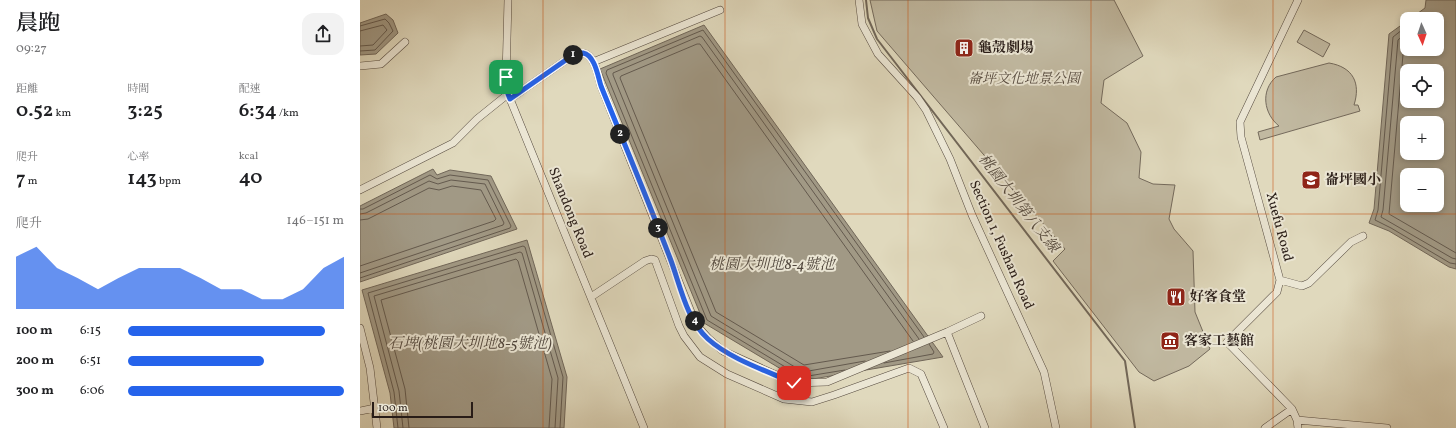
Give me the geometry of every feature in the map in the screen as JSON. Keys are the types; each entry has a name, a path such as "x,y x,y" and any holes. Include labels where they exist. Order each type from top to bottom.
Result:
{"street":[{"name":"Shandong Road","path":"508,0 506,77 509,97 644,428"},
{"name":"Section 1, Fushan Road","path":"859,0 862,24 878,54 917,97 926,110 944,148 972,215 1044,372 1056,428"},
{"name":"Xuefu Road","path":"1298,0 1240,122 1241,137 1280,280 1277,292 1227,342 1292,409 1297,420 1298,428"},
{"path":"593,62 720,10"},
{"path":"360,66 381,64 405,42"},
{"path":"360,190 453,143 478,119 509,97 573,55 583,53 588,55 593,62 601,86 698,328 723,351 794,383 827,382 947,332 981,316"},
{"path":"1280,280 1302,286 1309,283 1351,242 1363,236"},
{"path":"591,297 645,261 651,259 655,260 673,311 684,336 700,356 727,374 784,399 812,402 834,396 909,368 921,374 944,428"},
{"path":"360,328 370,368 376,428"},
{"path":"947,332 985,428"},
{"path":"360,411 375,408"},
{"path":"1265,428 1292,409"},
{"path":"1297,420 1387,428"}],"green space":[{"name":"崙坪文化地景公園","path":"870,0 1114,0 1143,56 1104,80 1101,103 1127,123 1141,152 1139,178 1153,184 1175,185 1169,219 1174,229 1193,251 1195,312 1210,349 1189,366 1154,381 1139,372 1053,261 1065,249 877,31"},
{"path":"1304,30 1330,44 1323,57 1297,42"},
{"path":"1329,63 1344,68 1353,77 1356,90 1354,105 1358,105 1360,111 1260,140 1258,132 1279,126 1270,115 1266,102 1268,89 1276,77"}],"water":[{"path":"1426,0 1456,0 1456,269 1449,267 1389,231 1369,223 1374,209 1389,34 1400,26 1400,56 1444,56 1444,12 1420,12 1425,8"},
{"path":"386,14 393,20 398,33 376,54 360,55 360,23"},
{"name":"桃園大圳地8-4號池","path":"704,25 943,357 801,381 704,323 600,69"},
{"path":"433,169 437,175 450,170 491,176 517,229 360,282 360,206"},
{"name":"石埤(桃園大圳地8-5號池)","path":"527,240 567,377 564,428 394,428 390,393 362,290"}],"waterway":[{"name":"桃園大圳第八支線","path":"866,0 868,18 877,39 1125,361 1135,428"}],"place":[{"name":"龜殼劇場","path":"964,48"},
{"name":"崙坪國小","path":"1311,180"},
{"name":"好客食堂","path":"1176,297"},
{"name":"客家工藝館","path":"1170,341"}],"route":[{"path":"506,77 510,99 573,55 583,53 588,55 593,62 601,86 670,258 685,301 698,328 723,351 794,383"}]}
